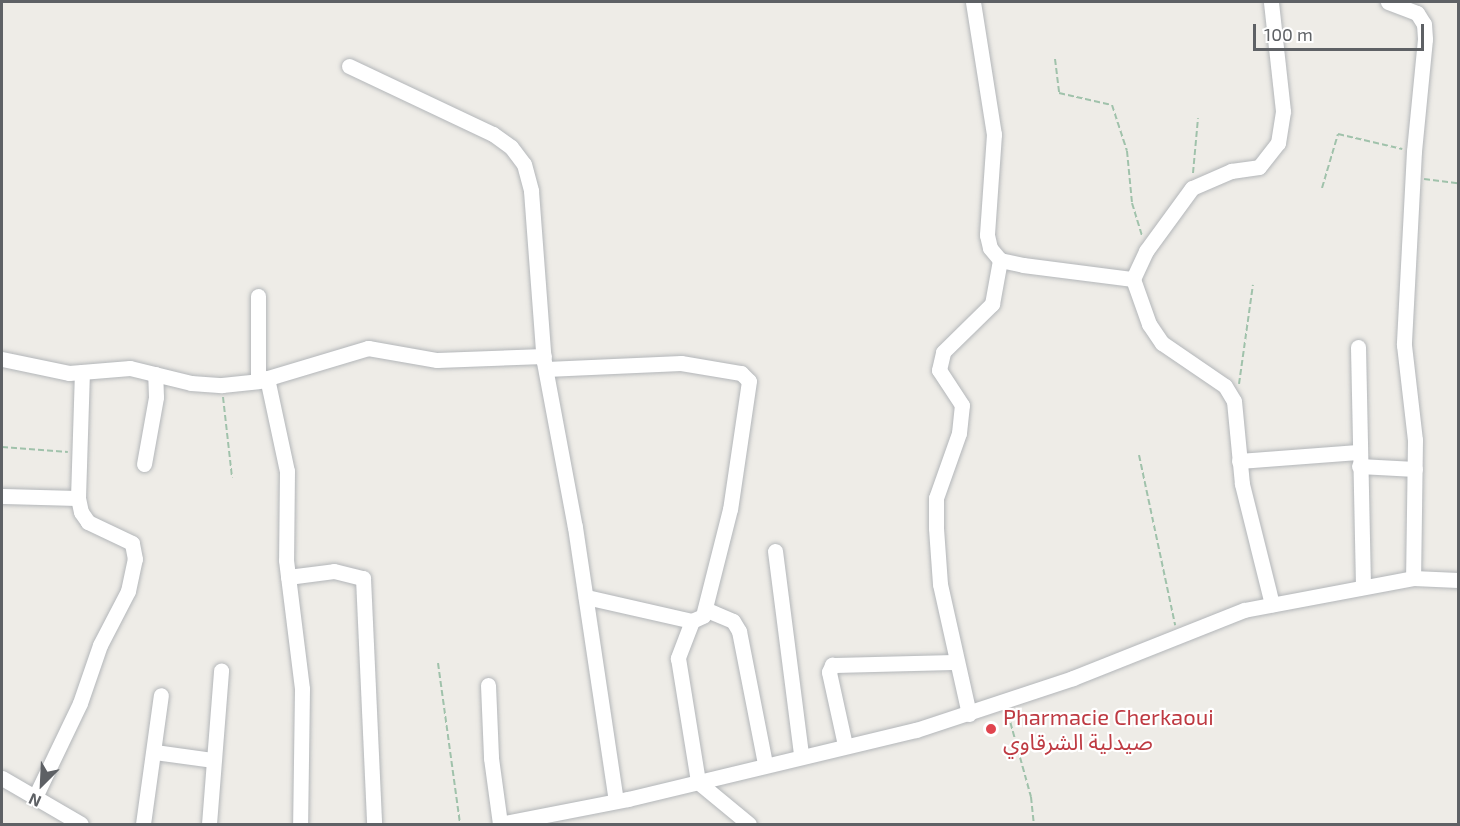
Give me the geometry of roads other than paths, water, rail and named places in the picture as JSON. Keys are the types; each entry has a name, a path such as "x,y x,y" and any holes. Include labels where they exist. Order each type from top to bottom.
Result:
{"street":[{"path":"969,714 940,584 936,498 963,417 958,397 939,370 943,352 992,304 1000,260 987,236 994,134 973,2"},
{"path":"1271,2 1283,111 1278,143 1259,167 1231,171 1192,188 1146,250 1133,279 1155,334 1221,382 1234,401 1239,461 1272,604"},
{"path":"1388,2 1409,8 1424,24 1414,151 1404,345 1415,426 1413,578"},
{"path":"349,66 449,111 505,142 518,155 531,191 545,362 586,597 616,800"},
{"path":"1000,260 1133,279"},
{"path":"258,296 263,380 287,471 288,577 302,689 300,825"},
{"path":"1358,347 1363,586"},
{"path":"2,360 82,372 130,368 222,385 263,380 368,348 437,360 681,363 748,377 733,494 707,610 692,621 678,658 698,782 748,825"},
{"path":"35,797 80,703 100,645 128,591 135,559 132,543 88,522 78,498 82,372"},
{"path":"144,464 156,398 155,374"},
{"path":"1239,461 1359,459 1415,469"},
{"path":"2,496 78,498"},
{"path":"775,551 801,754"},
{"path":"288,577 334,571 363,578 374,825"},
{"path":"488,684 491,758 500,825 698,782 801,754 969,714 1005,703 1177,637 1272,604 1413,578 1458,580"},
{"path":"586,597 692,621"},
{"path":"707,610 733,621 739,631 765,764"},
{"path":"845,745 830,672 832,665 956,662"},
{"path":"209,825 221,670"},
{"path":"143,825 155,752 161,695"},
{"path":"155,752 213,760"},
{"path":"2,778 75,824"}],"place":[{"name":"Pharmacie Cherkaoui صيدلية الشرقاوي","path":"991,729"}]}
